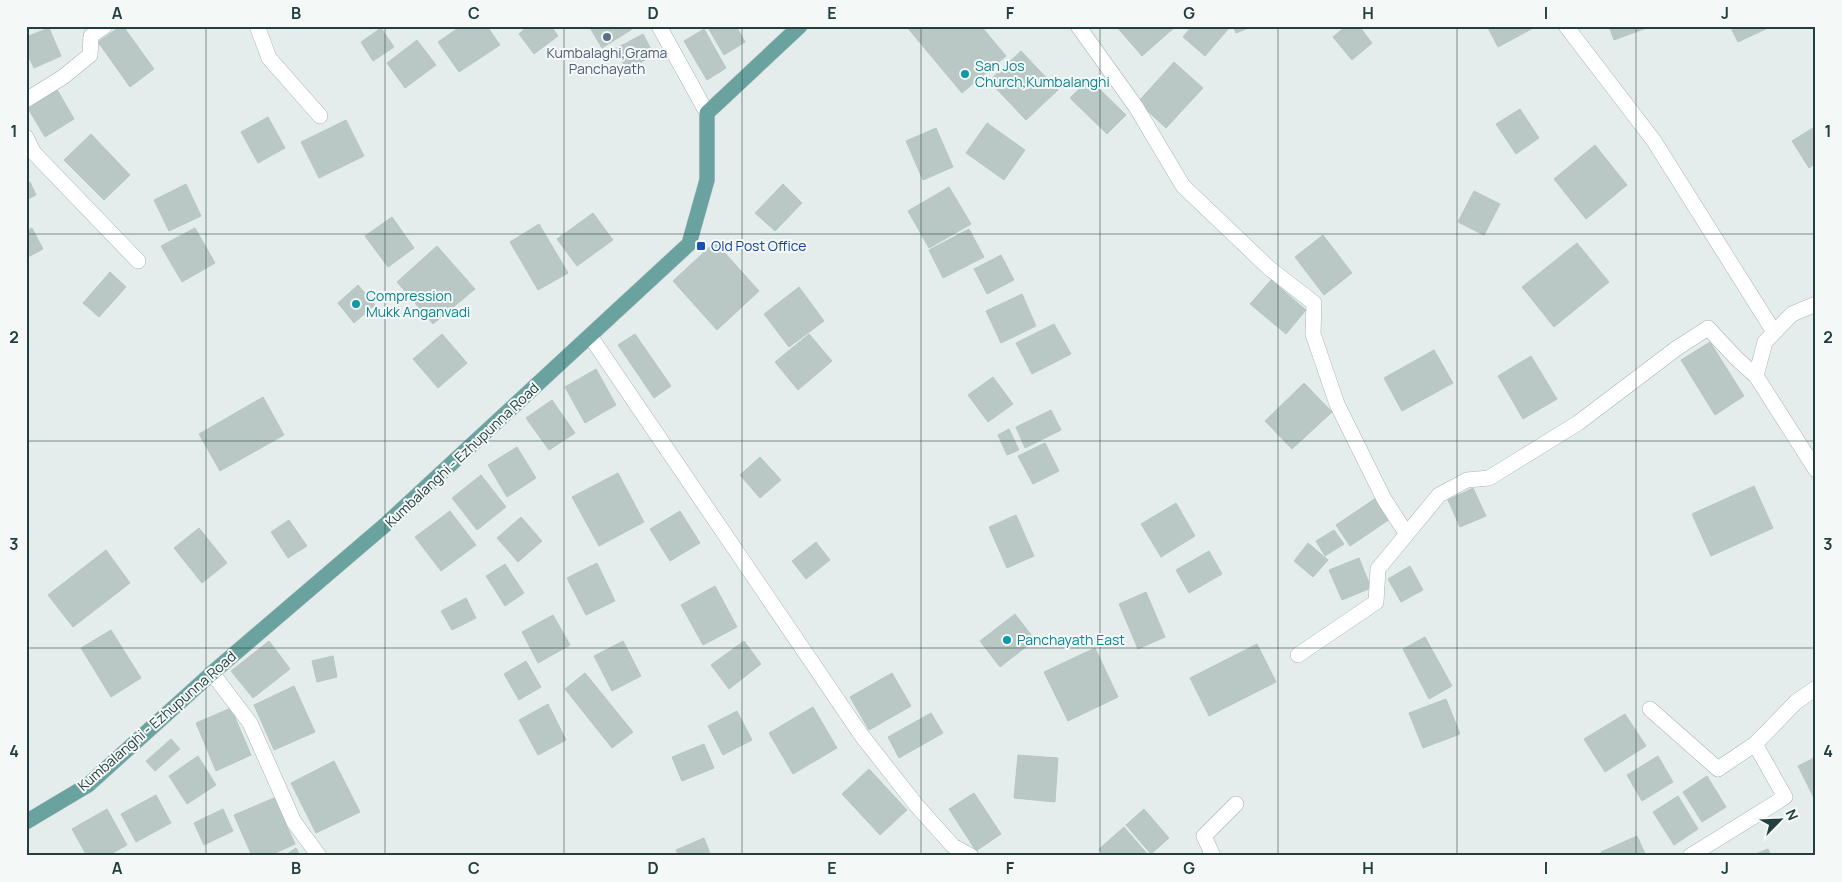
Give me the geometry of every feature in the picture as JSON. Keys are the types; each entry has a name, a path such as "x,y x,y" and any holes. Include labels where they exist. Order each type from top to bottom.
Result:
{"main road":[{"path":"706,113 800,26"},
{"name":"Kumbalanghi - Ezhupunna Road","path":"26,822 88,785 212,673 385,526 689,244 707,180 706,113"}],"street":[{"path":"26,100 63,77 90,55 92,36 105,26"},
{"path":"257,26 269,58 320,116"},
{"path":"659,26 706,113"},
{"path":"1078,26 1136,107 1183,186 1269,268 1314,303 1313,334 1337,404 1384,499 1406,534"},
{"path":"1566,26 1654,142 1774,332"},
{"path":"26,137 34,154 138,261"},
{"path":"1756,376 1764,342 1792,314 1816,304"},
{"path":"1298,655 1376,602 1378,569 1439,495 1467,480 1489,478 1570,428 1677,348 1708,328 1756,376 1816,470"},
{"path":"590,336 862,736 917,806 953,846 970,856"},
{"path":"212,673 250,722 294,822 320,856"},
{"path":"1650,709 1718,769 1756,744 1796,702 1816,688"},
{"path":"1690,856 1785,797 1756,744"},
{"path":"1213,856 1204,836 1236,804"}],"building":[{"path":"123,26 154,69 130,87 98,42"},
{"path":"461,26 487,26 500,45 459,72 438,42"},
{"path":"528,26 551,26 558,36 534,54 519,34"},
{"name":"Kumbalaghi,Grama Panchayath","path":"589,26 637,26 602,48"},
{"path":"707,26 736,26 745,42 724,55"},
{"name":"San Jos Church,Kumbalanghi","path":"906,26 981,26 1006,56 962,93"},
{"path":"1116,26 1174,26 1175,27 1142,56"},
{"path":"1192,26 1227,26 1229,28 1205,56 1183,37"},
{"path":"1233,26 1253,26 1236,33"},
{"path":"1346,26 1359,26 1372,43 1352,60 1333,37"},
{"path":"1487,26 1537,26 1498,47"},
{"path":"1609,26 1649,26 1649,27 1614,40"},
{"path":"1730,26 1772,26 1738,42"},
{"path":"49,28 61,56 34,68 26,51 26,37"},
{"path":"381,28 394,47 373,61 361,42"},
{"path":"704,29 726,68 707,80 684,41"},
{"path":"643,34 654,55 627,70 615,49"},
{"path":"417,40 436,65 405,88 387,63"},
{"path":"1021,51 1058,90 1026,120 989,81"},
{"path":"1174,62 1203,88 1166,128 1138,102"},
{"path":"1089,79 1126,115 1107,134 1070,98"},
{"path":"55,86 74,119 45,137 26,105"},
{"path":"1520,109 1539,138 1516,154 1496,124"},
{"path":"268,117 285,148 258,163 241,132"},
{"path":"346,120 364,156 319,178 301,142"},
{"path":"987,123 1025,150 1004,180 966,153"},
{"path":"1816,126 1816,163 1809,168 1792,141"},
{"path":"936,128 953,167 923,180 906,141"},
{"path":"91,134 130,175 104,200 64,160"},
{"path":"1595,145 1627,185 1586,219 1554,179"},
{"path":"30,182 36,195 26,200 26,184"},
{"path":"186,184 201,216 169,231 154,200"},
{"path":"783,184 802,203 775,231 755,213"},
{"path":"949,187 971,224 929,248 908,211"},
{"path":"1474,191 1500,204 1484,235 1458,222"},
{"path":"593,213 613,240 577,266 557,239"},
{"path":"392,217 414,248 388,267 365,236"},
{"path":"539,224 568,273 538,290 510,242"},
{"path":"32,228 43,249 26,258 26,231"},
{"path":"195,228 215,263 182,282 161,246"},
{"path":"969,229 984,257 943,278 929,250"},
{"path":"1323,235 1352,273 1324,295 1295,257"},
{"path":"715,242 759,291 717,330 673,281"},
{"path":"1577,243 1609,282 1554,327 1522,287"},
{"path":"437,246 475,289 433,324 397,282"},
{"path":"1001,255 1014,280 987,294 974,269"},
{"path":"110,272 126,287 99,317 83,303"},
{"path":"1271,280 1306,310 1286,334 1250,304"},
{"name":"Compression Mukk Anganvadi","path":"358,285 375,305 354,323 338,303"},
{"path":"799,287 824,321 789,347 764,314"},
{"path":"1022,294 1036,326 1001,343 986,311"},
{"path":"1054,324 1071,354 1032,374 1016,343"},
{"path":"442,334 467,363 438,388 413,359"},
{"path":"635,334 671,386 654,398 618,345"},
{"path":"809,334 832,361 798,390 775,362"},
{"path":"1710,342 1744,396 1715,415 1681,360"},
{"path":"1434,350 1453,383 1402,411 1384,378"},
{"path":"1531,356 1557,399 1523,419 1498,376"},
{"path":"596,369 616,405 585,423 565,387"},
{"path":"993,377 1013,404 988,422 968,395"},
{"path":"1304,383 1332,412 1292,449 1265,421"},
{"path":"263,397 284,435 220,471 199,434"},
{"path":"552,400 575,433 549,450 526,418"},
{"path":"1051,410 1061,430 1025,448 1016,427"},
{"path":"1009,429 1019,450 1007,455 998,435"},
{"path":"1045,443 1059,471 1033,484 1018,456"},
{"path":"517,447 536,478 507,497 488,465"},
{"path":"760,457 781,480 760,498 740,475"},
{"path":"618,473 644,522 599,546 572,497"},
{"path":"481,475 506,507 477,530 452,498"},
{"path":"1754,486 1773,528 1711,556 1692,514"},
{"path":"1473,488 1486,516 1460,527 1448,500"},
{"path":"1376,498 1390,519 1350,546 1336,525"},
{"path":"1176,503 1195,536 1161,557 1141,524"},
{"path":"450,511 476,545 441,571 415,537"},
{"path":"680,511 700,543 670,561 650,529"},
{"path":"1016,515 1034,556 1007,568 989,527"},
{"path":"521,517 542,541 518,562 497,538"},
{"path":"289,520 307,546 288,558 271,532"},
{"path":"199,528 227,563 202,583 174,548"},
{"path":"1334,530 1344,544 1325,556 1316,541"},
{"path":"816,542 830,560 806,579 792,561"},
{"path":"1308,543 1328,560 1313,577 1294,561"},
{"path":"106,550 130,583 73,627 48,595"},
{"path":"1209,551 1222,574 1189,593 1176,570"},
{"path":"1359,558 1371,588 1342,600 1329,570"},
{"path":"597,563 615,601 586,615 567,578"},
{"path":"505,564 524,593 505,606 486,576"},
{"path":"1410,566 1423,590 1401,602 1388,579"},
{"path":"715,586 737,627 703,645 681,605"},
{"path":"1146,592 1165,637 1138,649 1119,604"},
{"path":"466,598 476,618 452,630 441,611"},
{"name":"Panchayath East","path":"1015,614 1035,640 1000,667 980,641"},
{"path":"553,615 570,645 538,663 522,632"},
{"path":"111,630 141,678 111,697 81,648"},
{"path":"1425,637 1452,686 1429,699 1403,649"},
{"path":"269,641 290,669 253,698 231,671"},
{"path":"623,641 641,676 612,691 594,656"},
{"path":"744,641 761,664 729,689 711,665"},
{"path":"1257,644 1276,682 1209,716 1190,678"},
{"path":"1095,648 1118,697 1068,721 1044,672"},
{"path":"333,656 337,677 317,682 312,661"},
{"path":"526,661 541,687 519,700 504,674"},
{"path":"585,673 633,732 612,748 565,689"},
{"path":"892,673 911,706 869,730 850,697"},
{"path":"294,686 315,732 274,750 254,705"},
{"path":"1446,699 1460,734 1423,748 1409,713"},
{"path":"548,704 566,740 538,755 519,720"},
{"path":"813,707 837,748 793,774 769,733"},
{"path":"231,708 251,755 216,771 196,723"},
{"path":"737,711 752,740 723,755 708,726"},
{"path":"931,713 943,733 899,758 888,737"},
{"path":"1625,714 1646,746 1605,772 1584,739"},
{"path":"171,739 180,749 155,771 146,761"},
{"path":"704,744 714,768 682,781 672,757"},
{"path":"1018,755 1058,758 1055,802 1014,798"},
{"path":"198,756 216,785 187,804 169,776"},
{"path":"1658,756 1673,782 1642,801 1627,775"},
{"path":"1816,757 1816,802 1798,766"},
{"path":"334,761 360,812 316,833 291,783"},
{"path":"869,769 907,810 880,835 842,794"},
{"path":"1707,776 1726,807 1702,822 1683,792"},
{"path":"974,793 1001,834 976,851 949,809"},
{"path":"156,795 171,823 136,842 121,814"},
{"path":"1678,796 1698,829 1674,845 1653,812"},
{"path":"274,798 295,844 269,856 252,856 234,815"},
{"path":"107,809 127,845 107,856 87,856 72,829"},
{"path":"223,809 233,831 204,845 194,823"},
{"path":"1144,809 1169,838 1151,854 1126,825"},
{"path":"1124,827 1149,856 1104,856 1099,849"},
{"path":"1637,836 1646,856 1603,856 1601,852"},
{"path":"704,838 711,856 679,856 676,850"},
{"path":"296,848 300,856 284,856"},
{"path":"1768,849 1771,856 1751,856"}],"place":[{"name":"Kumbalaghi,Grama Panchayath","path":"607,37"},
{"name":"San Jos Church,Kumbalanghi","path":"965,74"},
{"name":"Old Post Office","path":"701,246"},
{"name":"Compression Mukk Anganvadi","path":"356,304"},
{"name":"Panchayath East","path":"1007,640"}]}
